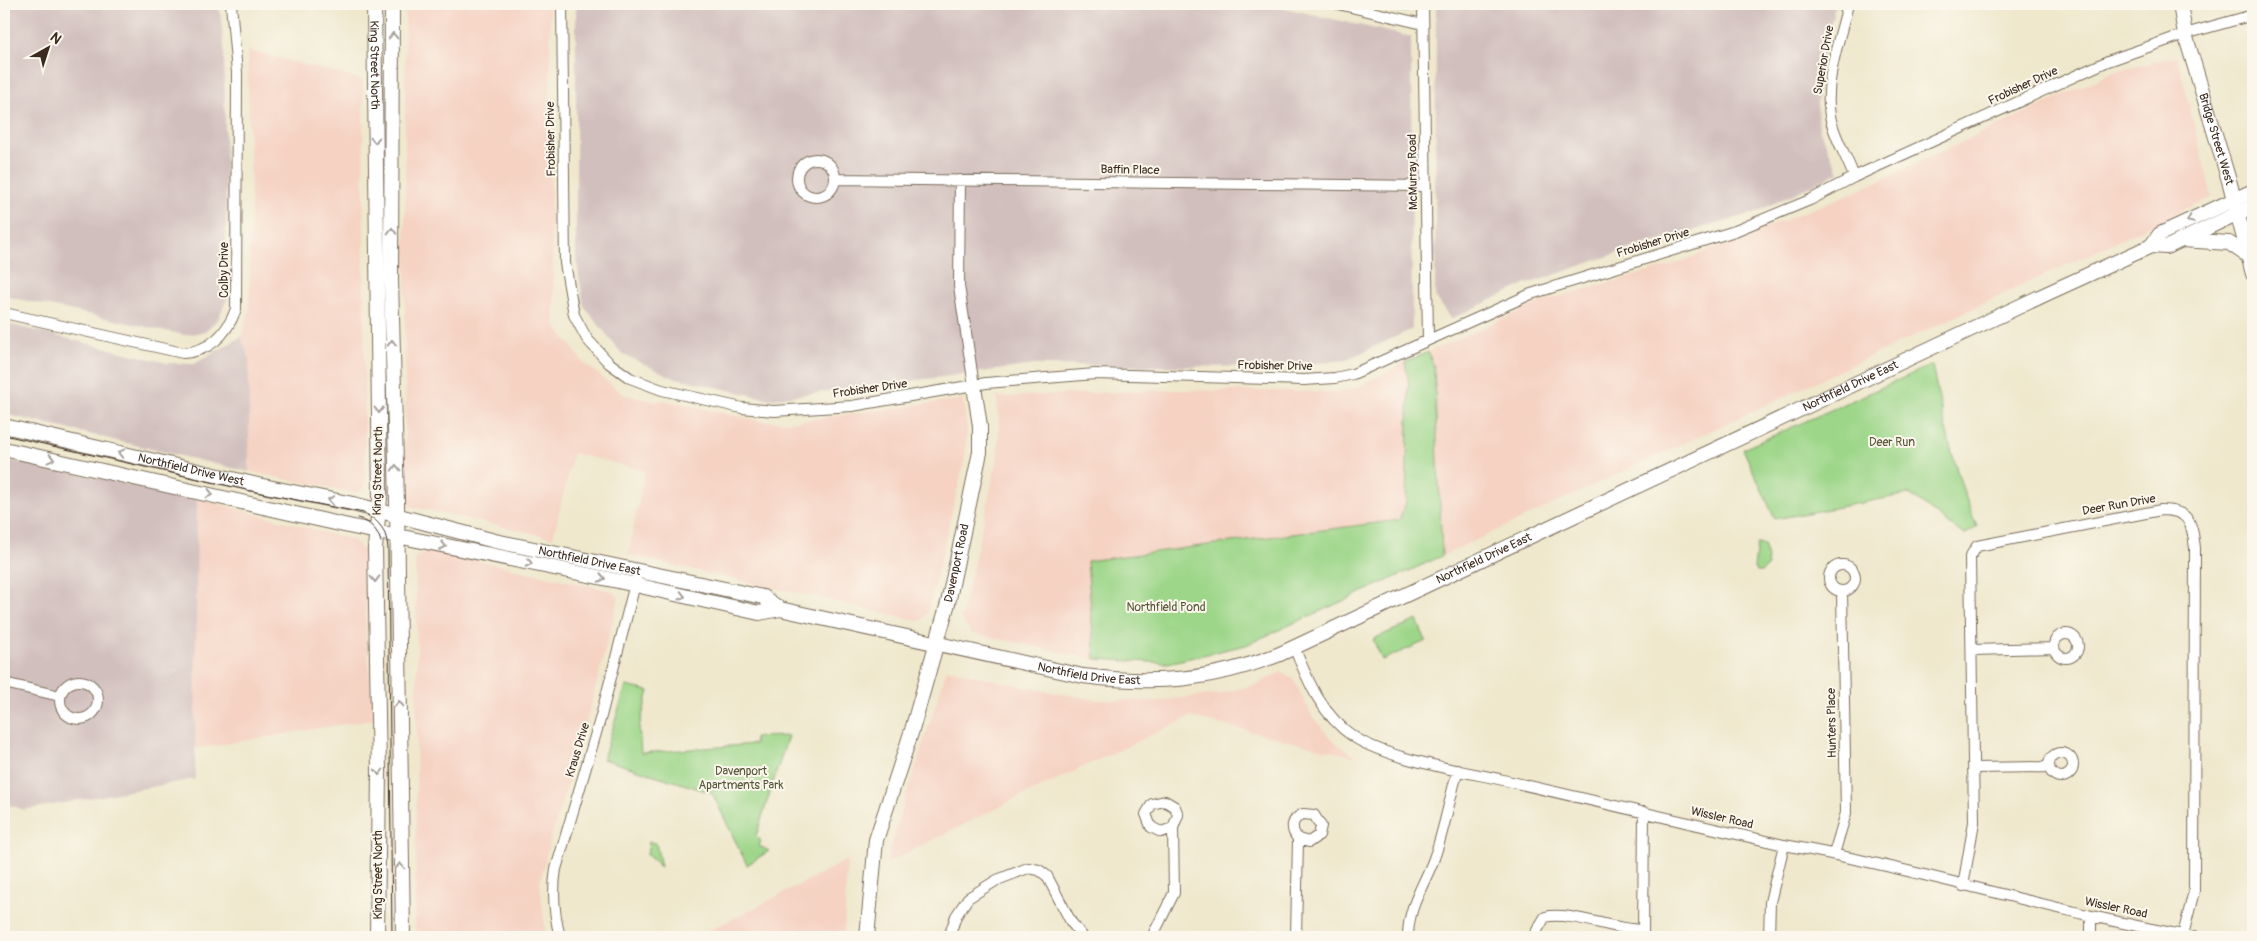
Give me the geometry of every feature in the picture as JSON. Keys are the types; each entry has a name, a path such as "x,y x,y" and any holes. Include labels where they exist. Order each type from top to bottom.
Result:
{"main road":[{"name":"King Street North","path":"374,4 379,510 375,548 379,771 377,937"},
{"name":"King Street North","path":"392,4 391,280 403,937"},
{"name":"Bridge Street West","path":"2180,4 2185,34 2234,200 2253,274"},
{"name":"Northfield Drive East","path":"397,536 760,613 780,609 1083,676 1151,682 1197,678 1256,663 1294,647 2151,246 2160,234 2253,191"},
{"name":"Northfield Drive East","path":"2151,246 2167,247 2253,206"},
{"path":"2182,240 2229,243 2248,256"},
{"name":"Davenport Road","path":"867,937 876,840 948,603 980,452 980,426 974,386"},
{"name":"Northfield Drive West","path":"4,426 249,483 379,510 396,516"},
{"name":"Northfield Drive West","path":"4,449 397,536"},
{"name":"Northfield Drive East","path":"396,516 495,541 763,596 780,609"}],"street":[{"name":"Colby Drive","path":"4,313 183,353 202,350 224,333 236,310 237,72 231,4"},
{"name":"Frobisher Drive","path":"562,4 565,262 574,315 587,339 609,363 630,378 662,390 742,408 774,411 852,406 974,386 1095,374 1304,380 1335,378 1353,374 1532,294 1735,231 1810,200 1854,177 2108,61 2185,34 2253,15"},
{"path":"1338,4 1423,24"},
{"name":"McMurray Road","path":"1423,4 1428,340"},
{"name":"Superior Drive","path":"1848,4 1828,93 1830,117 1836,138 1854,177"},
{"name":"Baffin Place","path":"836,179 1425,186"},
{"name":"Davenport Road","path":"960,180 960,286 974,386"},
{"name":"Deer Run Drive","path":"1963,886 1974,822 1970,557 1976,546 2161,510 2176,510 2187,517 2193,530 2195,548 2194,891 2183,935"},
{"name":"Kraus Drive","path":"560,937 554,916 553,894 556,869 601,716 638,570"},
{"name":"Hunters Place","path":"1834,854 1846,814 1842,591"},
{"name":"Wissler Road","path":"1294,647 1322,707 1342,729 1355,738 1381,750 1458,770 1784,845 1834,854 2091,916 2194,937"},
{"path":"1972,650 2054,648"},
{"path":"4,683 60,696"},
{"path":"1974,768 2049,767"},
{"path":"1408,937 1408,924 1414,902 1434,860 1458,770"},
{"path":"1533,937 1545,917 1562,915 1643,934 1644,812"},
{"path":"1152,937 1174,893 1173,828"},
{"path":"1296,937 1298,839"},
{"path":"1769,937 1770,902 1784,845"},
{"path":"949,937 956,916 968,898 997,880 1028,868 1039,870 1047,876 1071,922 1082,937"},
{"path":"2091,916 2091,937"}],"shaded area":[{"path":"4,4 219,4 224,47 227,299 218,319 204,332 184,335 4,296"},
{"path":"405,4 550,4 551,223 555,325 583,362 623,394 656,402 663,400 760,421 789,422 963,399 967,429 965,458 928,611 924,618 920,621 628,555 645,471 573,453 553,538 405,505"},
{"path":"576,4 1267,4 1411,37 1412,329 1346,360 1271,367 1035,365 768,399 672,377 622,354 584,306 576,257"},
{"path":"1436,4 1835,4 1821,69 1817,104 1819,129 1839,172 1754,213 1632,248 1519,287 1451,319 1435,296"},
{"path":"247,50 363,80 365,487 357,493 249,472 249,357 241,337 249,311 251,205"},
{"path":"2177,56 2212,197 1442,556 1434,368 1428,352 1543,301 1670,266 1857,191 2111,73"},
{"path":"4,323 167,363 194,364 241,337 249,357 249,472 4,414"},
{"path":"1405,362 1409,383 1406,503 1399,520 1088,561 1095,659 971,633 961,618 997,461 999,428 997,397 1165,390 1338,392 1359,387"},
{"path":"4,459 197,498 195,779 24,810 4,803"},
{"path":"197,498 353,540 365,552 366,632 374,719 195,749"},
{"path":"427,549 612,591 619,597 586,724 549,844 540,883 546,937 415,937 417,648 415,557"},
{"path":"947,669 1034,689 1097,700 1155,701 1219,694 1257,684 1281,672 1293,678 1312,716 1331,739 1356,757 1190,717 1013,800 887,863 898,821"},
{"path":"847,860 844,937 696,937 764,903"}],"green space":[{"path":"1370,4 1416,4 1405,12"},
{"name":"Northfield Pond","path":"1428,352 1434,367 1442,556 1246,645 1168,663 1095,659 1087,561 1399,520 1406,503 1409,383 1405,362"},
{"name":"Deer Run","path":"1932,365 1950,447 1977,527 1964,535 1909,494 1775,519 1743,449"},
{"path":"1757,544 1764,545 1766,550 1768,566 1761,572 1756,572 1754,568"},
{"path":"1417,620 1426,641 1382,660 1373,639"},
{"name":"Davenport Apartments Park","path":"626,686 649,691 639,727 641,753 755,744 754,737 788,736 756,836 761,841 759,846 769,851 747,865 712,793 603,759"},
{"path":"649,842 656,843 661,867 647,855"}],"tram line":[{"path":"4,435 251,491 364,513 382,527 388,550 392,937"},
{"path":"358,518 373,527 381,542"}]}
